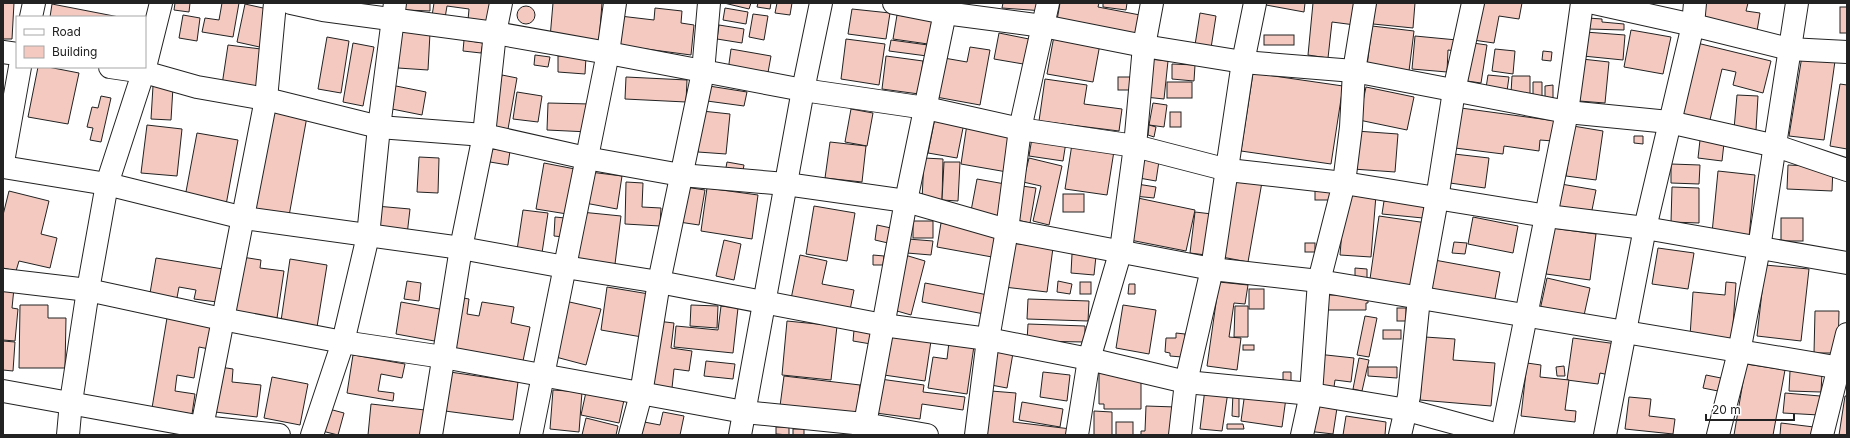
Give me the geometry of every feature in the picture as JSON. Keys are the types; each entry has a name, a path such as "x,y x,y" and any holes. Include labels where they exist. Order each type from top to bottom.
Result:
{"street":[{"path":"31,16 34,3"},
{"path":"146,61 162,3"},
{"path":"200,431 244,218 266,99 275,3"},
{"path":"291,3 323,10 394,11 495,33 703,72 803,90 926,108 1020,129 1135,146 1228,170 1344,183 1547,216 1645,228 1847,263"},
{"path":"431,435 461,248 484,135 495,33 501,3"},
{"path":"531,435 608,53 615,3"},
{"path":"630,435 641,394 659,282 703,72 709,3"},
{"path":"740,435 803,90 821,3"},
{"path":"894,3 946,8 1144,46 1243,62 1354,71 1567,112 1669,122 1776,146 1847,170"},
{"path":"976,435 988,339 1007,230 1020,129 1048,3"},
{"path":"1077,435 1089,359 1121,250 1135,146 1144,46 1152,3"},
{"path":"1180,435 1186,382 1212,269 1243,62 1255,3"},
{"path":"1302,435 1311,394 1319,281 1344,183 1351,127 1354,71 1365,3"},
{"path":"1400,435 1407,410 1419,298 1437,199 1454,91 1473,3"},
{"path":"1502,435 1567,112 1582,3"},
{"path":"1594,3 1693,25 1789,49 1847,52"},
{"path":"1605,435 1645,228 1693,25 1695,3"},
{"path":"1718,435 1739,352 1759,248 1776,146 1796,3"},
{"path":"863,430 906,201 946,8"},
{"path":"312,435 343,342 368,236 379,127 394,11"},
{"path":"3,52 16,54"},
{"path":"3,162 20,68"},
{"path":"68,435 71,402 88,290 107,184 144,68 197,87 266,99 379,127 484,135 586,158 681,174 786,184 906,201 1007,230 1121,250 1212,269 1319,281 1739,352 1843,368"},
{"path":"3,167 107,184 244,218 461,248 659,282 883,325 988,339 1089,359 1186,382 1311,394 1407,410 1499,435"},
{"path":"3,280 88,290 222,319 343,342 443,358 744,412 863,430 927,435"},
{"path":"1822,435 1843,368 1847,334"},
{"path":"3,391 71,402 200,431 279,435"}],"building":[{"path":"3,3 14,3 12,39 3,39"},
{"path":"175,3 190,3 189,12 174,10"},
{"path":"222,3 239,3 233,37 202,32 205,18 219,20"},
{"path":"405,3 430,3 430,11 405,10"},
{"path":"434,3 492,3 489,23 468,20 469,9 447,6 445,18 432,16"},
{"path":"553,3 602,3 599,42 550,38"},
{"path":"724,3 751,3 749,9"},
{"path":"758,3 771,3 770,9 757,7"},
{"path":"777,3 792,3 790,15 775,13"},
{"path":"1003,3 1044,3 1044,11 1002,8"},
{"path":"1060,3 1099,3 1098,7 1140,15 1136,40 1056,26"},
{"path":"1103,3 1127,3 1126,10 1103,7"},
{"path":"1267,3 1305,3 1304,12 1266,5"},
{"path":"1313,3 1358,3 1355,25 1332,22 1328,58 1308,55"},
{"path":"1375,3 1415,3 1413,28 1373,24"},
{"path":"1479,3 1522,3 1519,19 1499,16 1494,43 1473,40"},
{"path":"1700,3 1748,3 1746,11 1760,13 1757,31 1697,21"},
{"path":"52,4 114,16 50,16"},
{"path":"245,4 272,10 264,48 237,42"},
{"path":"526,6 532,9 535,15 532,21 526,24 520,21 517,15 520,9"},
{"path":"1840,7 1847,7 1847,33 1840,33"},
{"path":"655,8 682,11 681,23 694,25 691,55 616,45 620,16 654,20"},
{"path":"725,8 748,12 746,24 723,20"},
{"path":"852,9 890,13 886,39 848,34"},
{"path":"1200,13 1216,16 1211,48 1195,45"},
{"path":"753,14 768,16 764,40 749,37"},
{"path":"183,15 200,18 197,41 179,38"},
{"path":"897,15 932,20 928,44 893,39"},
{"path":"1588,18 1602,19 1602,22 1624,24 1624,30 1588,29"},
{"path":"719,25 744,29 742,43 717,39"},
{"path":"1372,26 1414,31 1408,79 1366,74"},
{"path":"1631,30 1671,37 1663,74 1624,67"},
{"path":"400,31 430,33 428,70 398,68"},
{"path":"1585,32 1625,35 1623,60 1583,56"},
{"path":"999,33 1034,40 1029,65 994,59"},
{"path":"1264,35 1294,35 1294,45 1264,45"},
{"path":"1054,36 1100,44 1093,82 1047,74"},
{"path":"1415,36 1457,40 1456,51 1448,50 1447,72 1412,69"},
{"path":"327,37 349,41 341,93 318,89"},
{"path":"846,39 885,44 879,85 841,79"},
{"path":"464,40 483,43 481,53 463,51"},
{"path":"891,40 928,45 927,56 889,51"},
{"path":"353,43 374,47 363,106 343,102"},
{"path":"1473,43 1487,45 1481,83 1467,81"},
{"path":"1697,43 1771,61 1763,93 1733,85 1736,72 1722,69 1709,124 1679,117"},
{"path":"228,45 261,49 256,89 222,85"},
{"path":"970,47 990,50 980,105 936,97 944,58 967,62"},
{"path":"731,49 771,56 767,78 728,71"},
{"path":"1495,49 1515,51 1513,74 1492,71"},
{"path":"1543,51 1552,52 1551,61 1542,60"},
{"path":"535,55 550,57 548,67 534,65"},
{"path":"558,56 586,57 585,74 558,72"},
{"path":"886,56 923,61 919,94 882,89"},
{"path":"1802,56 1835,61 1824,140 1789,136"},
{"path":"1149,59 1168,61 1164,99 1145,97"},
{"path":"1582,59 1609,62 1605,103 1579,101"},
{"path":"1172,64 1195,65 1194,81 1172,79"},
{"path":"38,68 53,68 79,73 68,124 28,117"},
{"path":"1253,73 1343,86 1331,164 1241,151"},
{"path":"502,75 517,78 508,129 492,126"},
{"path":"1488,75 1509,77 1507,91 1486,88"},
{"path":"1512,76 1530,76 1530,94 1511,93"},
{"path":"626,77 687,80 686,102 625,99"},
{"path":"1118,77 1133,77 1133,90 1118,90"},
{"path":"1045,79 1087,85 1084,104 1122,109 1119,131 1039,121"},
{"path":"1167,82 1192,82 1192,98 1167,98"},
{"path":"1533,82 1542,82 1542,96 1533,95"},
{"path":"1840,84 1847,85 1847,149 1830,146"},
{"path":"391,85 426,92 422,115 387,108"},
{"path":"1553,85 1553,98 1545,99 1545,86"},
{"path":"153,86 173,87 171,120 151,119"},
{"path":"709,86 747,92 744,106 707,101"},
{"path":"1366,87 1414,97 1407,130 1359,120"},
{"path":"517,92 542,96 538,122 513,119"},
{"path":"1737,95 1758,96 1756,130 1734,129"},
{"path":"101,96 111,98 101,142 90,140 93,128 87,127 92,107 98,108"},
{"path":"548,103 590,104 589,132 547,130"},
{"path":"1153,103 1167,105 1164,127 1149,125"},
{"path":"272,105 308,111 289,216 253,210"},
{"path":"1461,108 1556,121 1553,141 1540,140 1539,151 1504,146 1503,154 1455,148"},
{"path":"851,109 873,113 867,146 845,142"},
{"path":"702,111 730,114 726,154 698,152"},
{"path":"1170,112 1181,112 1181,127 1170,127"},
{"path":"935,118 964,123 957,158 928,153"},
{"path":"967,124 1013,132 1007,172 961,164"},
{"path":"147,125 182,129 177,176 141,173"},
{"path":"1149,125 1156,127 1154,137 1148,135"},
{"path":"1573,126 1603,131 1596,180 1566,176"},
{"path":"1356,131 1398,134 1395,172 1353,169"},
{"path":"197,133 238,140 226,205 185,197"},
{"path":"1634,136 1643,136 1643,144 1634,143"},
{"path":"1032,138 1066,142 1063,161 1029,156"},
{"path":"1700,140 1724,143 1722,161 1698,158"},
{"path":"830,142 866,146 862,182 825,178"},
{"path":"1072,144 1114,151 1107,195 1065,189"},
{"path":"492,149 510,151 508,165 490,162"},
{"path":"1454,154 1489,158 1485,188 1450,183"},
{"path":"419,157 439,158 438,193 417,192"},
{"path":"924,158 943,159 942,201 922,200"},
{"path":"1029,158 1062,166 1049,225 1033,221 1041,186 1023,182"},
{"path":"1143,158 1159,161 1156,181 1139,178"},
{"path":"727,162 744,165 742,176 725,173"},
{"path":"944,162 960,162 958,201 942,200"},
{"path":"544,163 575,169 567,214 536,209"},
{"path":"1671,164 1700,165 1699,184 1671,183"},
{"path":"1788,165 1833,167 1832,191 1787,189"},
{"path":"1718,171 1755,175 1749,237 1712,233"},
{"path":"590,172 622,176 617,209 585,203"},
{"path":"1236,177 1262,182 1248,262 1222,257"},
{"path":"977,179 1005,184 999,216 971,211"},
{"path":"626,182 643,183 642,207 661,208 660,226 625,224"},
{"path":"1137,184 1156,187 1154,198 1134,196"},
{"path":"1561,184 1596,190 1591,215 1557,209"},
{"path":"1022,186 1036,188 1030,223 1017,220"},
{"path":"685,187 705,190 699,225 679,222"},
{"path":"1672,187 1699,188 1699,223 1671,222"},
{"path":"707,188 758,195 752,239 701,231"},
{"path":"1315,189 1332,189 1332,200 1315,200"},
{"path":"9,191 49,201 41,234 57,238 50,268 19,261 16,271 3,268 3,215"},
{"path":"1345,193 1376,195 1371,257 1340,255"},
{"path":"1063,194 1084,194 1084,212 1063,212"},
{"path":"1133,197 1195,210 1186,251 1125,239"},
{"path":"1384,201 1424,204 1423,218 1382,214"},
{"path":"376,206 410,209 407,235 374,232"},
{"path":"814,206 855,213 847,261 806,254"},
{"path":"523,210 548,213 542,253 517,250"},
{"path":"581,212 621,216 615,264 576,259"},
{"path":"1195,212 1212,214 1206,255 1190,253"},
{"path":"1379,216 1427,223 1418,293 1369,286"},
{"path":"555,217 565,218 564,237 554,236"},
{"path":"1473,217 1518,226 1513,253 1468,244"},
{"path":"1781,218 1803,218 1803,241 1781,241"},
{"path":"913,221 933,221 933,238 913,238"},
{"path":"941,223 997,233 992,257 937,247"},
{"path":"877,225 891,228 888,243 875,240"},
{"path":"1552,228 1596,234 1590,280 1546,274"},
{"path":"908,239 933,241 931,255 907,253"},
{"path":"724,240 741,244 734,280 716,276"},
{"path":"1454,242 1467,243 1465,254 1452,253"},
{"path":"1010,243 1053,248 1047,292 1004,287"},
{"path":"1305,243 1315,243 1315,252 1305,252"},
{"path":"1658,248 1694,253 1688,289 1652,284"},
{"path":"1072,254 1096,256 1094,275 1071,273"},
{"path":"800,255 827,261 822,284 854,290 850,310 791,299"},
{"path":"873,255 884,256 883,265 873,265"},
{"path":"905,255 925,261 911,315 890,309"},
{"path":"242,257 261,260 260,268 284,271 277,318 234,312"},
{"path":"156,258 223,269 217,302 194,299 196,290 179,287 176,303 149,299"},
{"path":"290,259 327,265 317,327 281,321"},
{"path":"1429,259 1500,272 1494,304 1423,292"},
{"path":"1765,265 1809,269 1801,341 1757,336"},
{"path":"1355,268 1367,269 1367,278 1355,278"},
{"path":"1547,278 1590,288 1583,320 1540,310"},
{"path":"407,281 421,283 419,301 404,299"},
{"path":"1058,281 1072,284 1070,294 1057,292"},
{"path":"1080,282 1091,282 1091,294 1080,294"},
{"path":"1219,282 1248,285 1245,304 1234,303 1229,337 1241,338 1237,370 1207,366"},
{"path":"1726,282 1736,283 1732,339 1690,336 1693,292 1725,295"},
{"path":"925,283 988,295 984,314 922,302"},
{"path":"1129,284 1135,284 1135,294 1128,294"},
{"path":"3,287 14,288 12,308 18,309 15,341 3,340"},
{"path":"607,287 649,294 642,337 601,330"},
{"path":"1249,289 1264,289 1264,309 1249,309"},
{"path":"1322,295 1355,295 1368,300 1368,303 1366,303 1366,310 1322,310"},
{"path":"458,297 469,299 467,314 479,316 482,302 514,307 511,323 530,327 523,361 449,348"},
{"path":"1028,299 1089,301 1088,321 1027,319"},
{"path":"565,301 601,309 586,365 552,356"},
{"path":"401,302 445,310 440,342 396,334"},
{"path":"20,305 48,305 48,318 66,318 65,368 19,368"},
{"path":"691,305 718,306 717,328 690,326"},
{"path":"1123,305 1156,310 1149,354 1116,348"},
{"path":"721,306 738,308 733,353 674,347 676,326 718,330"},
{"path":"1235,306 1248,306 1248,337 1234,337"},
{"path":"1397,308 1406,308 1406,321 1397,321"},
{"path":"1815,311 1839,311 1838,353 1814,353"},
{"path":"1365,316 1377,318 1369,357 1357,355"},
{"path":"167,318 213,326 209,349 199,347 194,378 177,375 175,391 195,394 192,414 152,408"},
{"path":"657,321 674,323 671,348 692,351 689,371 674,369 672,388 647,384"},
{"path":"787,321 837,326 831,380 782,375"},
{"path":"1028,324 1085,326 1085,342 1027,341"},
{"path":"854,330 873,333 871,344 853,341"},
{"path":"1383,330 1401,330 1401,339 1383,339"},
{"path":"1176,333 1189,336 1182,357 1170,356 1170,353 1165,352 1166,338 1176,338"},
{"path":"890,335 931,341 925,381 884,375"},
{"path":"1425,337 1455,339 1453,360 1495,363 1491,406 1420,400"},
{"path":"1573,338 1617,344 1609,375 1600,373 1598,384 1567,380"},
{"path":"3,341 15,342 13,371 3,370"},
{"path":"949,342 974,346 967,394 928,388 933,357 947,359"},
{"path":"1243,345 1254,345 1254,350 1243,350"},
{"path":"998,350 1013,353 1007,388 991,385"},
{"path":"1317,354 1354,358 1351,382 1335,380 1333,394 1314,377"},
{"path":"353,355 405,364 402,378 381,374 378,391 394,393 393,401 347,393"},
{"path":"1359,358 1369,360 1362,391 1353,389"},
{"path":"706,361 735,364 733,379 704,376"},
{"path":"1527,363 1541,365 1540,377 1569,380 1565,410 1576,411 1575,422 1521,416"},
{"path":"1746,364 1785,370 1773,435 1734,435"},
{"path":"1564,366 1565,376 1557,376 1556,367"},
{"path":"220,367 233,369 232,382 261,385 257,417 215,412"},
{"path":"1368,367 1397,367 1397,378 1368,376"},
{"path":"1099,369 1141,374 1141,409 1104,409 1104,404 1099,404"},
{"path":"1790,371 1822,373 1821,392 1789,391"},
{"path":"450,372 518,382 513,420 445,411"},
{"path":"1043,372 1070,375 1067,401 1040,397"},
{"path":"1283,372 1291,372 1291,381 1283,380"},
{"path":"1706,375 1721,378 1718,391 1703,388"},
{"path":"784,376 860,385 857,414 780,406"},
{"path":"272,377 308,384 300,425 264,418"},
{"path":"880,379 924,385 923,392 965,397 963,410 922,404 920,419 876,413"},
{"path":"1205,389 1228,392 1222,431 1200,429"},
{"path":"553,390 582,392 579,432 550,429"},
{"path":"991,391 1016,393 1013,422 1071,429 1071,435 986,435"},
{"path":"586,392 624,400 619,423 581,415"},
{"path":"1245,392 1286,398 1282,427 1241,421"},
{"path":"1233,393 1239,393 1239,417 1232,416"},
{"path":"1785,393 1820,396 1819,415 1783,413"},
{"path":"1845,396 1847,396 1847,435 1839,435"},
{"path":"1629,397 1651,399 1649,416 1675,419 1673,434 1625,429"},
{"path":"1022,402 1063,409 1060,427 1019,420"},
{"path":"371,404 425,410 423,435 368,435"},
{"path":"1310,405 1337,408 1333,434 1307,431"},
{"path":"1146,406 1176,407 1175,435 1141,435 1141,431 1145,431"},
{"path":"329,409 344,413 338,435 322,431"},
{"path":"1094,411 1112,412 1112,435 1094,435"},
{"path":"663,412 684,416 680,435 636,435 639,421 660,425"},
{"path":"1346,416 1386,422 1385,435 1343,435"},
{"path":"586,418 618,426 616,435 582,435"},
{"path":"1116,422 1133,422 1133,435 1116,435"},
{"path":"1781,423 1814,427 1813,435 1780,435"},
{"path":"1227,424 1243,424 1244,429 1227,429"},
{"path":"776,427 789,427 789,435 776,434"},
{"path":"793,429 804,429 804,435 793,435"}]}
